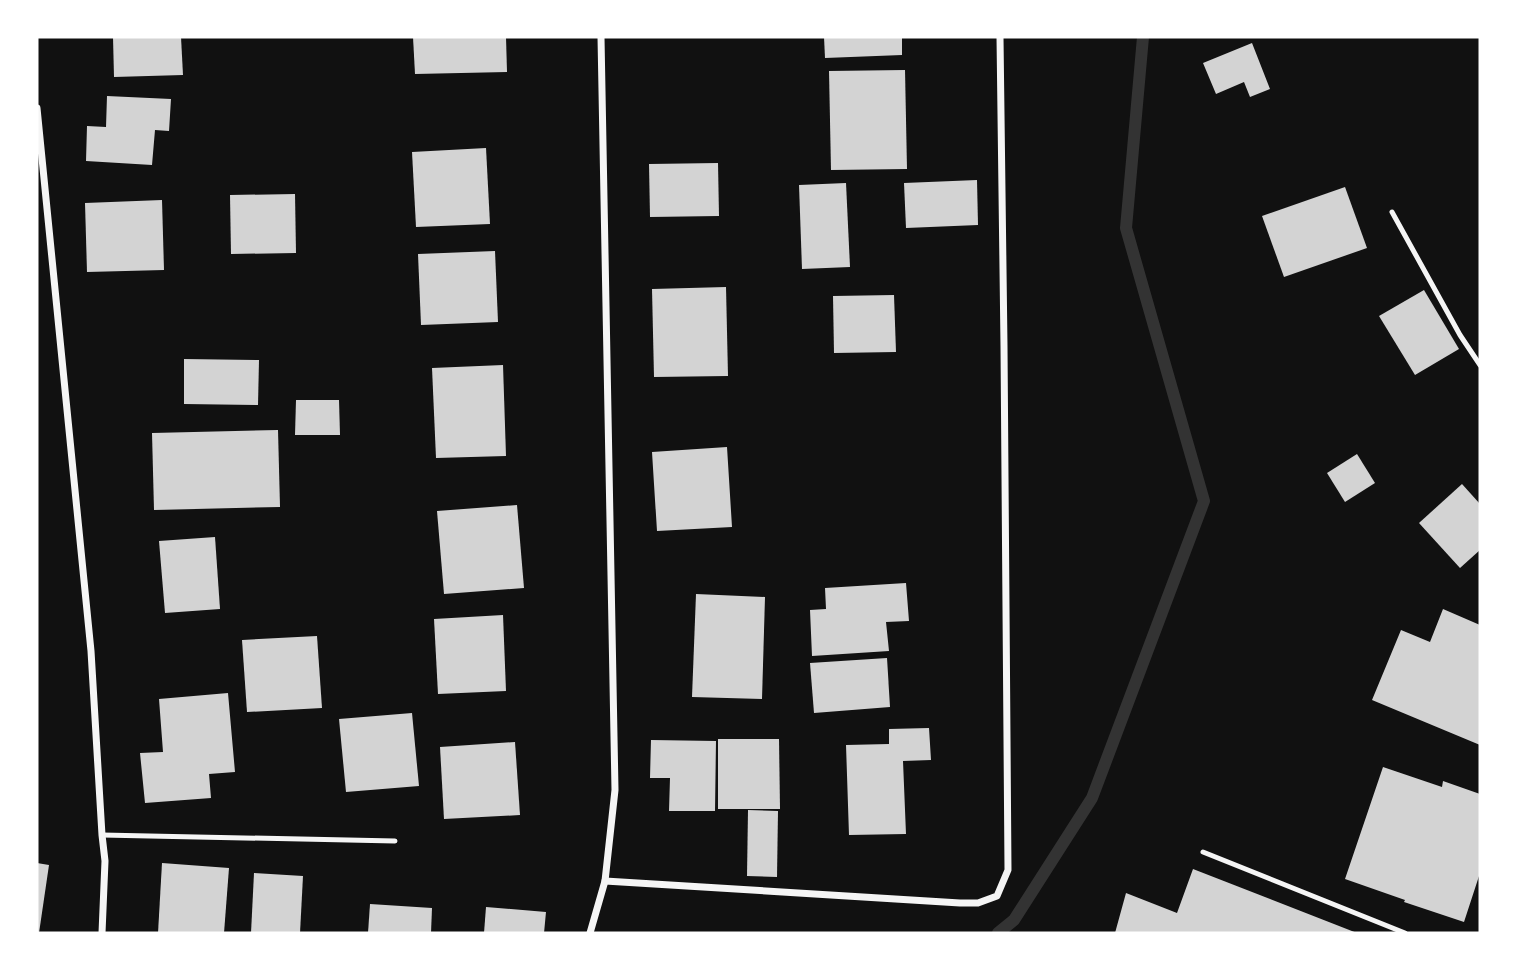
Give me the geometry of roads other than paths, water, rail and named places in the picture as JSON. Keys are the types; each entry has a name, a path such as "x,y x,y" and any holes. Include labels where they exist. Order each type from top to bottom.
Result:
{"street":[{"path":"590,933 606,881 615,790 601,37"},
{"path":"606,881 960,903 978,903 997,895 1007,870 1000,37"},
{"path":"37,108 91,651 105,861 102,933"}],"lane":[{"path":"1392,212 1480,365"},
{"path":"102,835 396,841"},
{"path":"1203,852 1405,933"}],"waterway":[{"path":"998,933 1014,920 1092,798 1204,501 1126,228 1143,37"}]}
